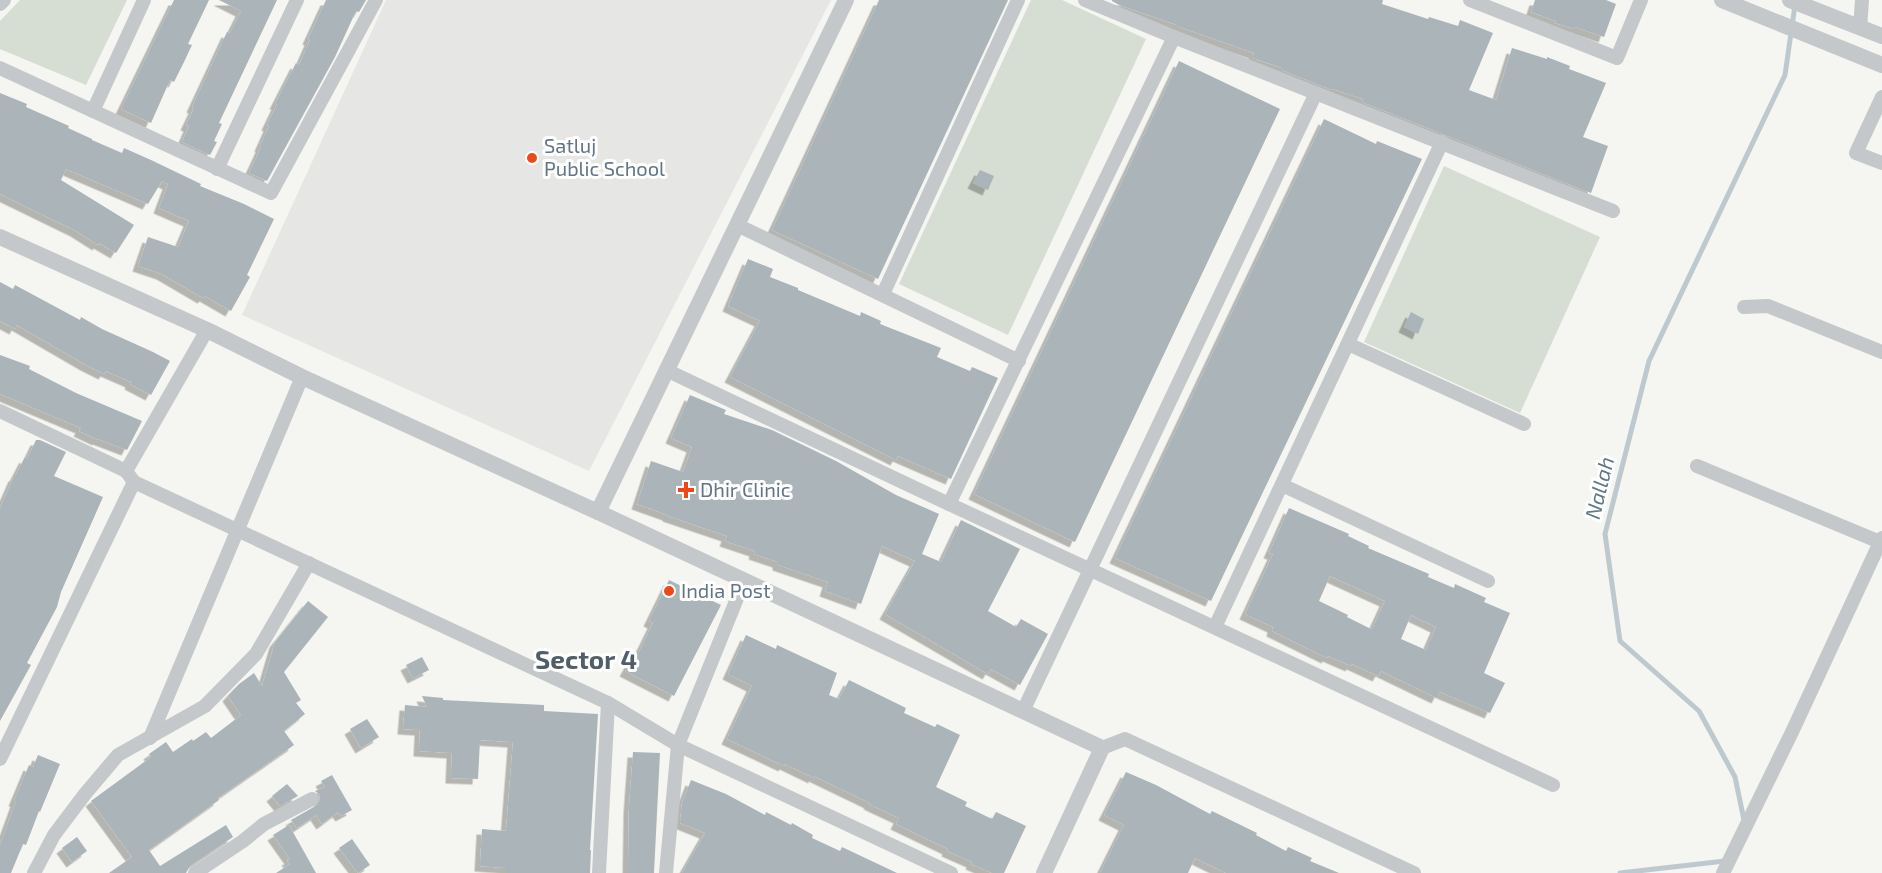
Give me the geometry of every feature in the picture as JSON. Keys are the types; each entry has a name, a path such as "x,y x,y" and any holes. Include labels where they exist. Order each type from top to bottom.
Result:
{"street":[{"path":"0,4 4,0"},
{"path":"93,111 144,0"},
{"path":"218,169 297,0"},
{"path":"0,68 271,193 376,0"},
{"path":"598,513 846,0"},
{"path":"883,294 1018,0"},
{"path":"1085,0 1613,211"},
{"path":"1470,0 1617,58 1641,0"},
{"path":"1722,0 1882,65"},
{"path":"1790,0 1882,36"},
{"path":"1854,25 1862,0"},
{"path":"950,504 1173,37"},
{"path":"1023,711 1316,93"},
{"path":"1882,97 1856,153 1882,164"},
{"path":"1215,627 1442,142"},
{"path":"737,225 1019,361"},
{"path":"0,237 207,330 302,377 1102,747 1125,739 1414,873"},
{"path":"1744,307 1768,306 1882,352"},
{"path":"0,759 130,476 207,330"},
{"path":"1348,344 1524,424"},
{"path":"666,370 1553,785"},
{"path":"150,738 302,377"},
{"path":"0,411 237,529 608,703 678,745 951,873"},
{"path":"1697,466 1881,540 1792,732 1723,873"},
{"path":"1282,485 1488,581"},
{"path":"34,873 54,835 118,755 205,706 256,654 309,563"},
{"path":"666,873 678,745 744,580"},
{"path":"599,873 608,703"},
{"path":"1050,871 1102,747"},
{"path":"195,873 264,824 312,799"}],"shaded area":[{"path":"20,0 127,0 86,85 0,49 0,21"},
{"name":"Satluj Public School","path":"386,0 831,0 589,471 242,315"},
{"path":"1031,0 1062,0 1146,39 1008,335 899,284"},
{"path":"1444,166 1600,237 1520,413 1364,342"}],"building":[{"path":"174,0 209,0 188,44 192,45 184,62 174,82 170,80 151,123 121,109"},
{"path":"219,0 277,0 219,123 222,124 214,141 217,142 210,155 182,142 189,126 186,125 194,108 192,107 227,32 230,33 241,11"},
{"path":"326,0 366,0 359,12 356,11 335,57 267,181 249,173 269,126 267,125 277,104 275,104 296,63 299,65"},
{"path":"879,0 1008,0 878,279 772,230"},
{"path":"1112,0 1383,0 1382,4 1428,19 1429,17 1458,26 1460,20 1493,33 1469,90 1496,100 1512,48 1570,66 1569,69 1606,83 1583,137 1608,146 1591,193 1362,102 1363,99 1332,90 1253,58 1254,53 1119,5"},
{"path":"1535,0 1606,0 1616,4 1604,37 1555,23 1556,21 1531,12"},
{"path":"1179,61 1280,109 1075,542 974,494"},
{"path":"0,93 27,104 26,107 69,126 68,128 92,140 122,153 124,148 201,184 200,186 274,219 247,275 250,277 231,311 162,274 138,266 148,237 178,247 189,221 159,208 168,184 162,181 148,204 66,169 61,180 134,225 116,253 0,194"},
{"path":"1324,119 1376,144 1377,141 1422,159 1211,601 1115,558"},
{"path":"980,170 994,176 988,190 973,183"},
{"path":"748,259 773,269 770,277 798,288 798,290 860,316 861,312 881,321 880,324 941,348 937,357 970,371 972,367 998,378 951,479 898,456 896,460 730,377 760,321 728,306"},
{"path":"0,282 13,289 15,285 80,320 81,317 170,361 151,395 130,384 131,382 106,371 104,374 86,365 17,325 15,329 0,321"},
{"path":"1411,312 1424,319 1418,334 1404,327"},
{"path":"0,355 30,366 29,369 76,393 142,421 127,450 98,440 79,431 81,428 0,394"},
{"path":"690,395 726,410 724,414 772,430 836,461 896,495 939,514 922,554 941,562 961,520 1020,549 988,611 1016,627 1021,619 1048,634 1020,685 991,669 988,674 885,614 915,561 882,546 861,604 825,591 828,582 778,565 778,562 754,554 755,551 725,541 727,536 637,504 651,461 683,472 692,447 671,438"},
{"path":"36,440 66,452 54,476 103,497 61,592 57,607 27,663 31,665 0,721 0,508 14,476 25,457 27,459"},
{"path":"1289,508 1349,534 1348,536 1369,546 1368,548 1429,574 1428,577 1454,588 1455,584 1486,598 1484,602 1510,613 1484,673 1505,683 1490,713 1440,692 1437,698 1381,671 1378,676 1352,664 1351,666 1328,656 1327,658 1272,631 1273,627 1245,614 1273,554 1269,553","holes":["1330,576 1385,601 1371,629 1319,601","1411,615 1436,627 1426,650 1401,639"]},
{"path":"669,580 721,605 674,696 625,671 632,659 635,660 653,623 649,621"},
{"path":"308,601 328,617 284,672 301,700 296,703 305,714 284,731 294,745 149,850 160,866 226,825 233,837 190,866 186,873 109,873 132,857 91,801 151,757 149,754 166,742 173,752 206,732 211,738 241,715 228,696 254,673 262,686 275,642"},
{"path":"746,635 776,649 777,645 837,673 829,695 839,699 849,680 906,708 904,713 935,727 937,724 960,735 936,787 967,802 965,806 992,819 996,812 1026,826 1004,873 992,873 971,864 972,862 947,851 948,849 896,824 899,818 870,803 727,739 752,686 728,674"},
{"path":"422,657 429,670 413,678 406,665"},
{"path":"422,696 443,698 443,700 544,705 544,711 598,714 590,873 506,873 506,868 480,866 482,829 506,831 513,742 480,740 478,779 451,778 452,753 419,751 420,730 403,729 405,705 427,707"},
{"path":"367,719 379,737 361,748 350,729"},
{"path":"633,752 660,753 654,873 628,873"},
{"path":"38,755 60,764 26,845 23,844 11,873 0,873 0,845 16,801 14,801 29,765 33,767"},
{"path":"1126,772 1210,814 1212,811 1257,833 1256,835 1286,851 1288,847 1312,858 1310,861 1339,873 1226,873 1195,858 1188,873 1100,873 1124,825 1104,815"},
{"path":"332,775 352,810 341,816 338,812 322,824 316,815 297,828 291,820 319,804 320,795 315,791 325,787 321,781"},
{"path":"691,780 726,794 765,815 766,812 791,825 792,823 813,835 812,838 840,851 842,847 897,873 682,873 705,833 680,823 682,803"},
{"path":"287,784 298,796 280,806 272,796"},
{"path":"289,825 316,873 276,873 290,864 287,860 290,859 273,835"},
{"path":"77,837 87,851 72,862 62,848"},
{"path":"352,839 370,865 358,873 339,848"}],"waterway":[{"name":"Nallah","path":"1744,820 1735,777 1699,711 1620,641 1605,534 1649,361 1785,75 1795,5"},
{"name":"Nallah","path":"1620,873 1725,861 1726,859"}],"place":[{"name":"Satluj Public School","path":"532,158"},
{"name":"Dhir Clinic","path":"686,490"},
{"name":"India Post","path":"669,591"}],"district":[{"name":"Sector 4","path":"586,660"}]}
